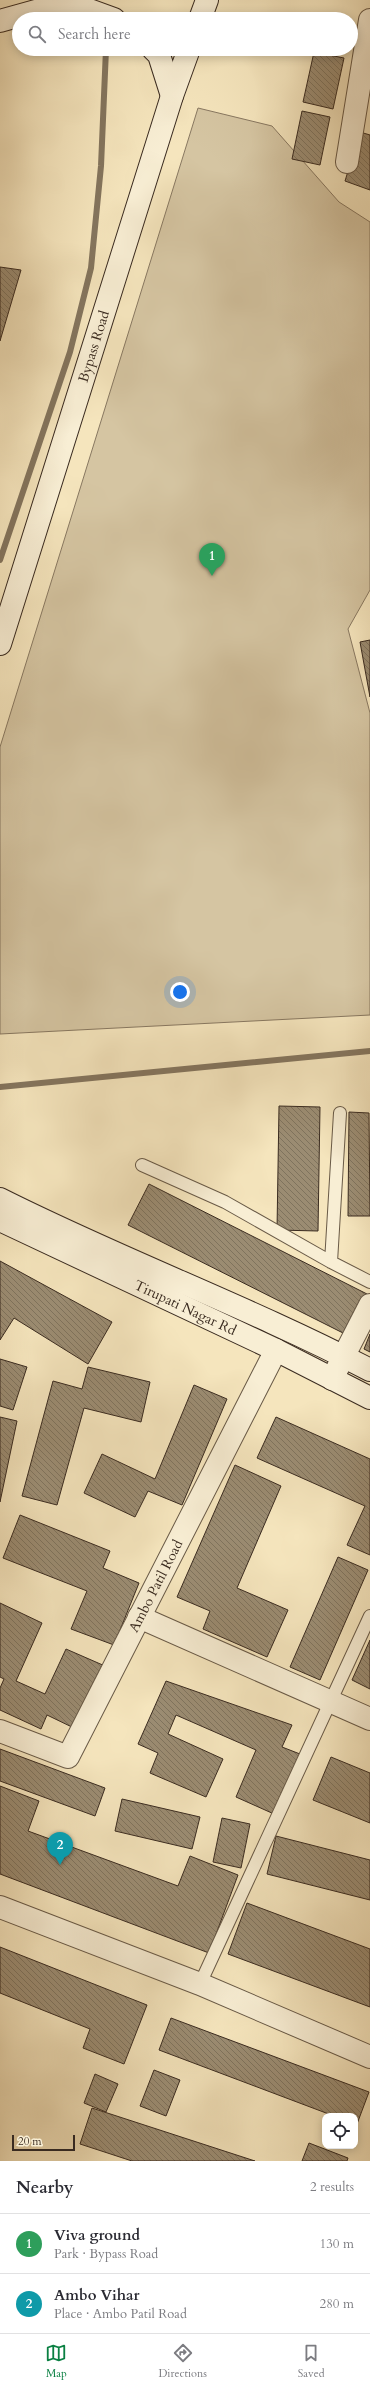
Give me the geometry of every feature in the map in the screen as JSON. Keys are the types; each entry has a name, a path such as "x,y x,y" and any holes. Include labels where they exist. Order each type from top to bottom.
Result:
{"street":[{"path":"203,12 207,0"},
{"path":"32,12 71,1 97,12"},
{"path":"0,21 12,18"},
{"path":"347,162 370,25"},
{"path":"159,56 172,96"},
{"name":"Bypass Road","path":"0,644 172,96 186,56"},
{"path":"0,1199 343,1356 370,1370"},
{"name":"Tirupati Nagar Rd","path":"0,1220 276,1350 370,1398"},
{"path":"332,1379 370,1305"},
{"name":"Ambo Patil Road","path":"0,1731 68,1757 276,1350"},
{"path":"139,1617 370,1719"},
{"path":"0,1907 200,1984 370,2057"}],"lane":[{"path":"331,1262 340,1113"},
{"path":"142,1165 225,1202 331,1262 370,1282"},
{"path":"200,1984 370,1616"}],"shaded area":[{"path":"198,108 272,126 339,202 370,222 370,590 348,629 370,713 370,1015 0,1034 0,747"}],"building":[{"path":"313,56 334,56 344,58 333,109 303,102"},
{"path":"302,111 330,117 320,165 292,159"},
{"path":"360,132 370,135 370,190 345,181"},
{"path":"0,267 21,270 0,341"},
{"path":"370,640 370,697 360,642"},
{"path":"279,1106 320,1107 318,1231 277,1230"},
{"path":"349,1112 369,1113 370,1216 348,1216"},
{"path":"149,1184 367,1294 347,1335 128,1225"},
{"path":"0,1261 112,1322 88,1364 14,1318 0,1340"},
{"path":"370,1334 370,1352 364,1349"},
{"path":"0,1359 27,1367 13,1410 0,1406"},
{"path":"88,1367 150,1382 141,1422 84,1408 57,1505 22,1496 53,1381 82,1389"},
{"path":"194,1385 227,1399 182,1505 148,1491 135,1517 84,1493 102,1454 155,1479"},
{"path":"0,1417 17,1421 0,1502"},
{"path":"276,1417 370,1459 370,1555 347,1545 365,1506 257,1458"},
{"path":"235,1465 281,1486 237,1588 288,1610 267,1657 203,1629 210,1611 177,1597"},
{"path":"20,1515 110,1551 103,1568 139,1583 114,1645 71,1629 87,1591 3,1558"},
{"path":"338,1557 368,1570 320,1680 290,1667"},
{"path":"0,1603 42,1623 16,1681 45,1694 66,1649 105,1666 76,1729 47,1715 41,1729 0,1710 0,1688 4,1679 0,1677"},
{"path":"370,1640 370,1689 352,1680"},
{"path":"166,1681 292,1725 282,1747 300,1754 274,1814 236,1797 256,1750 176,1715 168,1734 223,1759 206,1797 150,1773 158,1753 138,1744"},
{"path":"0,1749 105,1788 95,1816 0,1781"},
{"path":"331,1757 370,1773 370,1823 313,1800"},
{"path":"0,1786 39,1801 28,1831 178,1886 190,1856 238,1875 209,1953 0,1874"},
{"path":"122,1799 200,1817 192,1849 115,1831"},
{"path":"222,1818 250,1824 241,1868 213,1862"},
{"path":"276,1836 370,1860 370,1900 267,1874"},
{"path":"247,1903 370,1949 370,2007 228,1954"},
{"path":"0,1947 147,2005 124,2064 83,2048 90,2029 0,1993"},
{"path":"171,2018 369,2092 358,2121 358,2113 326,2113 159,2050"},
{"path":"154,2070 180,2080 166,2116 140,2106"},
{"path":"95,2074 118,2084 106,2112 84,2103"},
{"path":"92,2108 255,2161 132,2161 80,2144"},
{"path":"309,2143 348,2158 347,2161 302,2161"}],"waterway":[{"path":"0,560 70,352 91,268 101,166 106,56"},
{"path":"0,1087 370,1051"}],"place":[{"name":"Viva ground","path":"212,576"},
{"name":"Ambo Vihar","path":"60,1865"}]}
